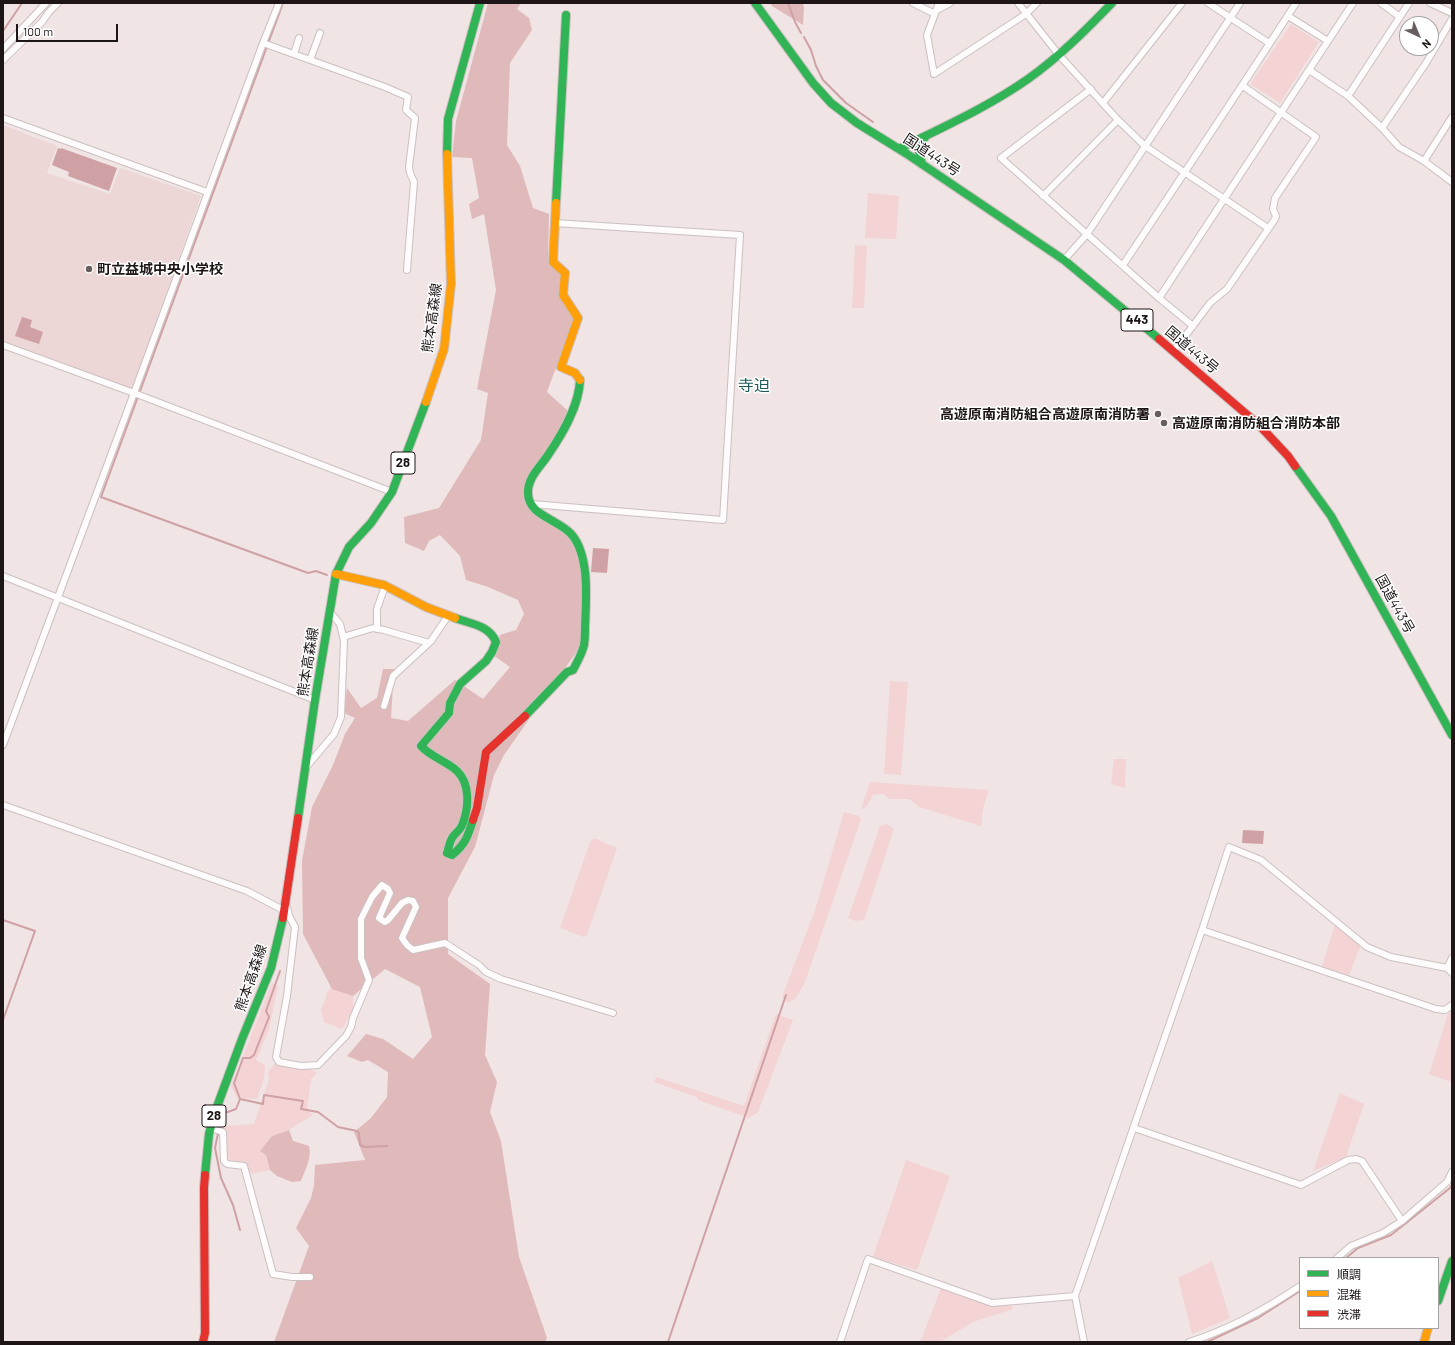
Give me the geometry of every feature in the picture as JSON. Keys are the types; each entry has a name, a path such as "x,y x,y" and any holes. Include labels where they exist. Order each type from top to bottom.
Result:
{"main road":[{"name":"熊本高森線","path":"203,1342 205,1333 204,1188 210,1128 242,1039 271,968 286,907 315,700 336,574 349,547 371,523 392,492 420,419 444,349 450,284 447,173 448,119 480,3"},
{"name":"国道443号","path":"755,3 813,83 831,103 857,123 922,164 1064,260 1174,351 1260,425 1288,456 1332,516 1452,735"},
{"path":"899,149 977,110 1016,87 1059,55 1112,3"},
{"path":"336,574 385,586 426,607 487,629 494,637 496,642 492,652 486,661 460,684 450,703 449,713 422,746 426,752 458,771 466,783 467,796 462,823 452,838 447,853 452,855 461,848 468,837 477,808 486,752 535,707 567,672 573,670 584,644 587,598 583,560 573,536 565,527 541,514 532,504 528,493 531,479 549,454 570,417 579,390 580,380 575,373 561,367 578,318 563,295 565,273 553,262 566,15"},
{"path":"922,164 918,147 926,136"},
{"path":"1439,1298 1452,1261"},
{"path":"1424,1342 1428,1329"}],"street":[{"path":"3,49 46,3"},
{"path":"3,60 42,22 58,3"},
{"path":"3,745 207,192 279,3"},
{"path":"913,3 936,12"},
{"path":"939,3 927,35 934,74 1026,14 1037,3"},
{"path":"936,12 950,3"},
{"path":"1018,3 1059,55 1118,120 1145,146 1268,228"},
{"path":"1104,103 1182,3"},
{"path":"1208,3 1269,43"},
{"path":"1064,260 1087,234 1240,3"},
{"path":"1123,265 1243,86 1269,43 1296,3"},
{"path":"1159,298 1353,3"},
{"path":"1381,3 1399,16"},
{"path":"1401,16 1408,3"},
{"path":"1430,3 1452,13"},
{"path":"1288,16 1328,41"},
{"path":"1348,96 1399,19"},
{"path":"1382,128 1426,63 1452,19"},
{"path":"310,60 320,33"},
{"path":"294,54 299,38"},
{"path":"263,43 385,87 408,97 406,110 414,118 409,167 414,182 414,188 407,270"},
{"path":"1309,70 1348,96 1382,128 1398,147 1424,161 1452,182"},
{"path":"1174,351 1210,303 1227,289 1276,216 1273,209 1276,198 1316,137 1243,86"},
{"path":"1091,89 1001,158 1159,298 1193,326"},
{"path":"1424,161 1452,117"},
{"path":"3,118 207,192"},
{"path":"1044,196 1118,120"},
{"path":"532,504 723,520 740,235 555,223"},
{"path":"3,345 134,393 392,492"},
{"path":"3,576 315,700"},
{"path":"377,629 377,609 385,586"},
{"path":"306,768 334,734 341,717 343,637 340,624 330,612"},
{"path":"384,706 393,676 429,643 448,616"},
{"path":"343,637 373,628 429,643"},
{"path":"3,804 286,907 295,927 287,996 276,1057 279,1062 301,1066 318,1065 339,1045 352,1027 353,1018 369,980 361,958 361,919 372,897 382,885 388,889 390,893 379,918 385,922 402,903 408,900 413,901 416,907 402,938 412,950 445,943 479,965 486,972 501,979 613,1013"},
{"path":"1084,1342 1075,1296 1202,930 1229,847 1261,860 1367,947 1391,957 1447,968 1452,973"},
{"path":"1202,930 1436,1008 1445,1010 1452,1005"},
{"path":"1447,968 1452,958"},
{"path":"210,1128 223,1132 224,1161 228,1164 244,1166 273,1274 292,1277 310,1277"},
{"path":"1134,1128 1301,1185 1348,1160 1362,1161 1402,1221"},
{"path":"1338,1257 1351,1246 1383,1233 1402,1221 1447,1182 1452,1172"},
{"path":"840,1342 868,1259 992,1303 1075,1296"},
{"path":"1189,1342 1214,1333 1247,1317 1299,1287"}],"shaded area":[{"path":"488,3 521,3 517,9 529,18 532,30 510,63 507,145 520,166 533,208 549,214 548,262 561,274 574,319 547,392 568,411 546,454 523,490 531,509 560,529 572,540 580,562 584,600 582,644 504,755 494,775 475,847 448,898 448,954 490,984 485,1055 497,1082 490,1112 501,1141 519,1257 547,1338 545,1342 274,1342 309,1246 296,1228 311,1198 314,1185 315,1165 365,1160 354,1132 371,1118 387,1097 388,1072 368,1060 362,1062 347,1056 366,1034 383,1039 413,1059 432,1037 420,987 385,969 353,996 332,989 303,934 302,861 312,807 333,765 345,734 355,718 344,713 347,688 361,708 377,698 383,669 394,669 391,718 408,721 455,680 483,699 510,667 494,656 500,635 516,630 524,614 518,600 488,587 466,580 460,556 440,535 429,541 424,551 405,543 404,517 439,508 481,440 488,393 477,389 496,290 484,214 472,219 469,204 479,198 472,158 452,157 456,121"},
{"path":"770,3 803,3 803,25 772,6"},
{"path":"1291,24 1319,42 1280,103 1250,84"},
{"name":"町立益城中央小学校","path":"3,125 57,146 47,173 110,194 120,168 201,196 132,390 3,342"},
{"path":"58,148 117,168 109,191 68,176 69,172 52,165"},
{"path":"868,193 899,196 896,239 865,238"},
{"path":"855,245 867,246 864,308 852,308"},
{"path":"22,317 32,320 30,327 43,332 39,344 15,336"},
{"path":"593,548 609,549 607,573 591,572"},
{"path":"890,681 908,682 901,775 884,774"},
{"path":"1114,759 1126,759 1125,788 1111,784"},
{"path":"870,782 989,790 983,809 981,826 919,807 909,799 890,799 883,794 873,795 866,807 861,809"},
{"path":"844,812 859,816 861,819 805,982 796,998 788,1003 782,997 815,910"},
{"path":"887,824 894,829 864,920 856,921 848,918 880,826"},
{"path":"1243,830 1264,831 1263,844 1242,843"},
{"path":"594,838 617,848 587,935 584,937 560,928 590,842"},
{"path":"1335,924 1361,945 1349,975 1322,967"},
{"path":"272,983 278,986 269,1030 256,1060 265,1065 264,1079 257,1099 237,1098 231,1086"},
{"path":"331,988 353,996 353,1010 342,1029 324,1022 321,1009 327,992"},
{"path":"1452,1010 1452,1082 1429,1074 1448,1014"},
{"path":"776,1014 793,1020 758,1112 749,1118 698,1100 697,1097 654,1082 656,1077 744,1106"},
{"path":"274,1064 312,1070 317,1073 311,1079 307,1109 313,1115 289,1130 272,1136 261,1150 266,1155 270,1170 251,1174 244,1163 232,1162 227,1158 226,1135 222,1126 254,1124 269,1079 268,1073"},
{"path":"1340,1093 1364,1104 1346,1157 1313,1171"},
{"path":"289,1130 293,1141 309,1146 310,1150 309,1159 301,1181 292,1182 277,1176 270,1170 266,1155 260,1151 272,1136"},
{"path":"906,1160 950,1176 917,1270 873,1257"},
{"path":"1212,1261 1230,1318 1192,1334 1178,1278"},
{"path":"941,1288 993,1306 1011,1304 1013,1309 973,1322 940,1342 919,1342 922,1338"}],"waterway":[{"path":"3,31 22,3"},
{"path":"283,3 101,497 308,573 316,571 327,575"},
{"path":"788,3 801,33"},
{"path":"804,37 823,80 846,103 873,122"},
{"path":"3,920 35,931 3,1020"},
{"path":"240,1230 233,1205 221,1178 215,1148 222,1114 236,1109 240,1099 234,1083 243,1058 250,1058 254,1055 269,1017 266,1011 280,971"},
{"path":"668,1342 786,995"},
{"path":"240,1099 263,1104 264,1095 303,1101 301,1109 318,1112 338,1127 357,1131 359,1133 360,1145 365,1147 387,1146"},
{"path":"1347,1257 1358,1248 1391,1235 1452,1185"},
{"path":"1207,1342 1258,1318 1299,1292"}],"traffic: fast":[{"path":"447,154 448,119 480,3"},
{"path":"755,3 813,83 831,103 857,123 907,154 1064,260 1159,339"},
{"path":"899,149 981,108 1028,79 1061,52 1112,3"},
{"path":"556,203 566,15"},
{"path":"922,164 918,147 926,136"},
{"path":"525,716 567,672 573,670 581,655 584,645 586,579 582,555 578,544 572,535 560,525 538,512 533,507 529,500 528,492 532,477 554,447 569,419 577,400 580,380"},
{"path":"298,818 315,700 336,574 349,547 371,523 392,492 426,402"},
{"path":"1295,466 1331,516 1452,735"},
{"path":"455,618 479,626 489,632 496,642 486,661 460,684 450,703 449,713 421,746 457,771 461,776 466,789 467,803 465,817 461,828 453,836 447,853 452,855 460,848 468,835 473,820"},
{"path":"205,1175 209,1134 215,1112 242,1039 271,968 283,918"},
{"path":"1439,1298 1452,1261"}],"traffic: slow":[{"path":"426,402 444,349 451,284 447,154"},
{"path":"556,203 553,262 565,273 563,295 578,318 561,367 575,373 580,380"},
{"path":"336,574 384,585 426,607 455,618"},
{"path":"1424,1342 1428,1329"}],"traffic: jam":[{"path":"1159,339 1259,425 1288,456 1295,466"},
{"path":"473,820 477,808 486,752 525,716"},
{"path":"283,918 298,818"},
{"path":"203,1342 205,1333 205,1175"}],"place":[{"name":"町立益城中央小学校","path":"89,269"},
{"name":"高遊原南消防組合高遊原南消防署","path":"1158,414"},
{"name":"高遊原南消防組合消防本部","path":"1164,423"}],"district":[{"name":"寺迫","path":"754,386"}]}
